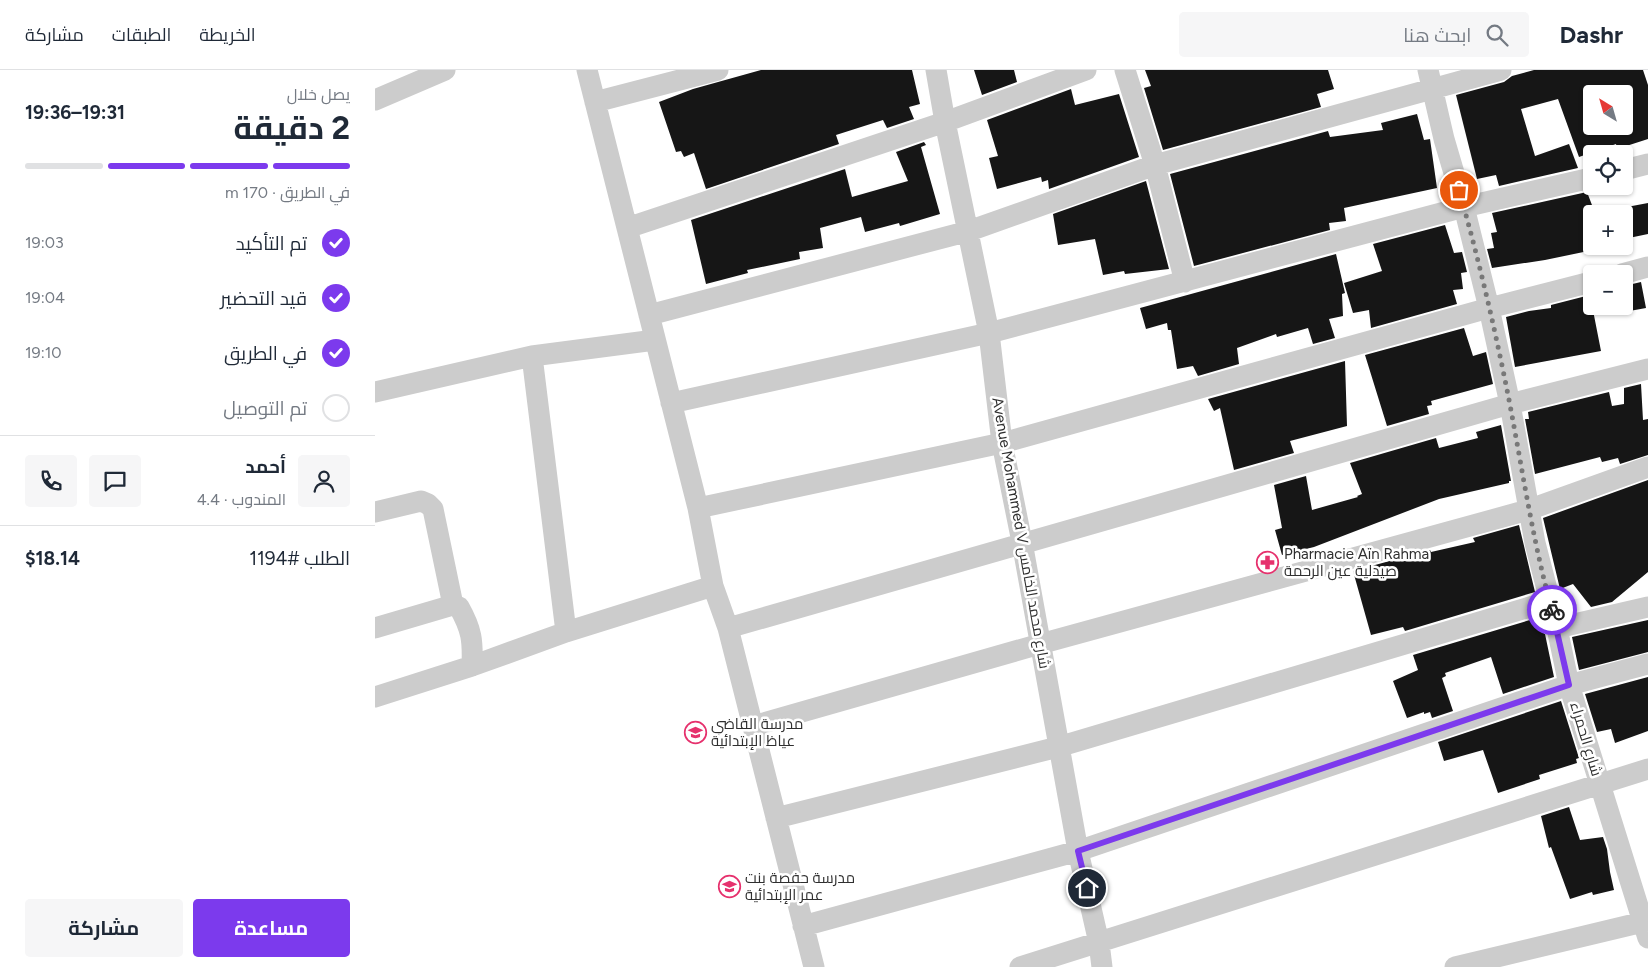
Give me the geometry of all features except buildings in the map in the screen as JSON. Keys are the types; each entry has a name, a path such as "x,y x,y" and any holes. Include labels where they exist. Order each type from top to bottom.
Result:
{"street":[{"path":"375,100 445,70"},
{"path":"587,70 698,508 713,586 728,628 814,967"},
{"path":"595,102 718,70"},
{"name":"Avenue Mohammed V شارع محمد الخامس","path":"936,70 989,333 1002,443 1022,542 1078,851 1099,943 1102,967"},
{"path":"627,228 945,122 1086,70"},
{"path":"1125,70 1155,165 1185,282"},
{"path":"649,315 969,231 1155,165 1430,80 1501,70"},
{"name":"شارع الحمراء","path":"1430,80 1489,308 1510,404 1528,510 1569,685 1645,930"},
{"path":"1633,168 1648,164"},
{"path":"671,403 989,333 1464,207 1583,180"},
{"path":"1633,271 1648,267"},
{"path":"698,508 1002,443 1489,308 1583,284"},
{"path":"375,392 532,356 655,340"},
{"path":"532,356 566,632"},
{"path":"728,628 1022,542 1510,404 1648,369"},
{"path":"753,726 1040,644 1528,510 1648,466"},
{"path":"375,512 421,501 433,509 453,605"},
{"path":"375,697 473,666 566,632 713,586"},
{"path":"776,818 1059,747 1550,601"},
{"path":"375,628 453,605 459,607 473,642 473,666"},
{"path":"1557,628 1648,607"},
{"path":"803,926 1078,851 1569,685 1648,664"},
{"path":"1019,967 1648,769"},
{"path":"1455,967 1645,930"}],"way so far":[{"path":"1459,190 1489,308 1510,404 1528,510 1552,610"}],"place":[{"name":"Pharmacie Aïn Rahma صيدلية عين الرحمة","path":"1268,563"},
{"name":"مدرسة القاضي عياظ الإبتدائية","path":"695,733"},
{"name":"مدرسة حفصة بنت عمر الإبتدائية","path":"729,887"}],"route":[{"path":"1087,888 1078,851 1569,685 1552,610"}]}
